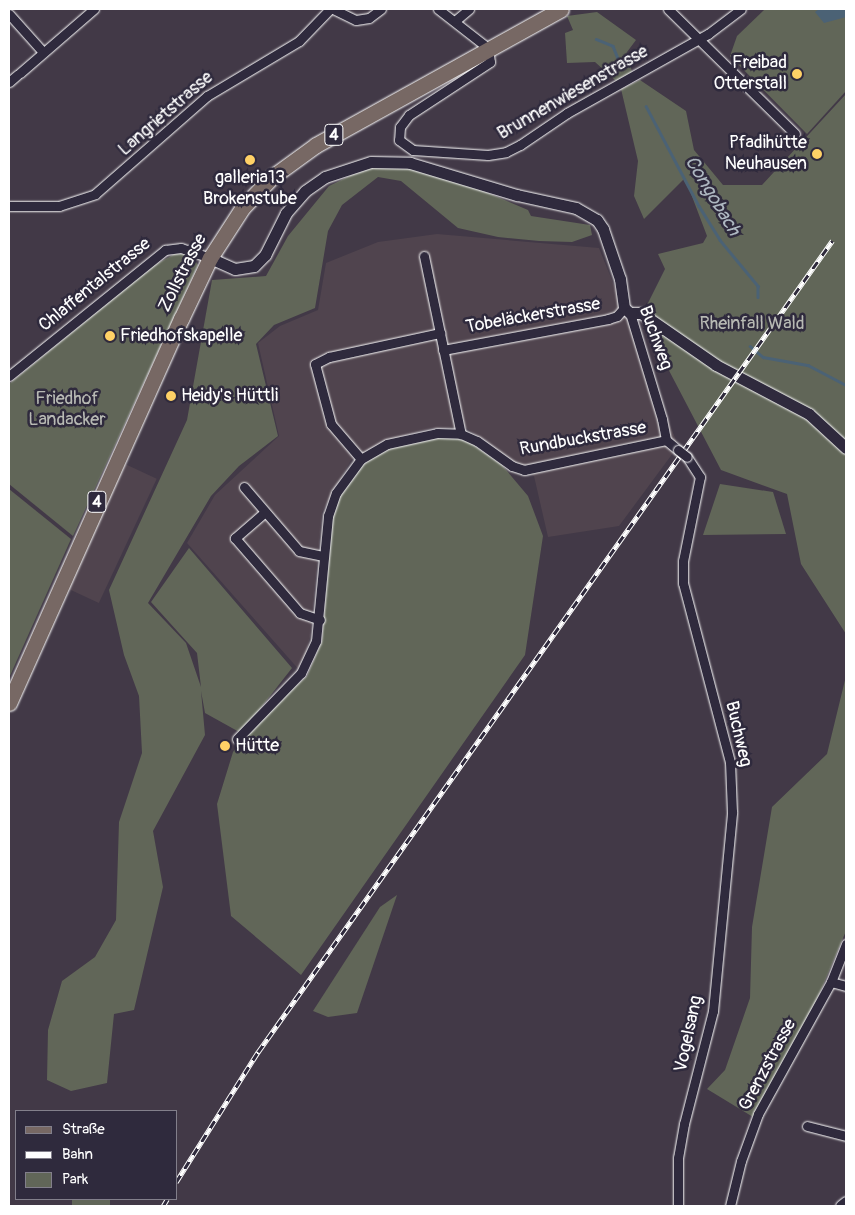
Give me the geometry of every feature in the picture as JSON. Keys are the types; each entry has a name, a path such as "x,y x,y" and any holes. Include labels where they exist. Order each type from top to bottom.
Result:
{"main road":[{"name":"Zollstrasse","path":"9,703 210,258 243,207 259,189 302,154 488,48 561,9"}],"street":[{"path":"9,82 94,9"},
{"path":"332,9 356,20 369,18 381,9"},
{"name":"Langrietstrasse","path":"9,206 58,206 95,194 207,96 299,41 332,9"},
{"path":"438,9 456,20 488,48"},
{"path":"456,20 469,9"},
{"path":"668,9 698,41 795,134"},
{"name":"Brunnenwiesenstrasse","path":"488,48 490,62 409,115 400,127 399,140 413,150 488,155 506,152 575,109 698,41 740,9"},
{"path":"9,14 43,52"},
{"name":"Buchweg","path":"210,258 235,269 254,266 265,254 286,213 305,192 325,177 371,162 410,163 587,212 603,229 662,419 666,440 687,457 700,477 683,561 683,583 730,762 732,812 727,866"},
{"name":"Chlaffentalstrasse","path":"9,376 165,250 182,248 210,258"},
{"path":"424,256 460,434"},
{"path":"627,310 641,313 716,365 809,414 846,448"},
{"name":"Tobeläckerstrasse","path":"443,350 608,319 618,316 627,310"},
{"path":"361,459 331,424 315,364 329,357 440,333"},
{"name":"Rundbuckstrasse","path":"237,739 301,673 316,641 320,620 323,556 331,507 342,483 361,459 387,444 424,434 460,434 478,441 512,466 524,470 666,440"},
{"path":"244,487 299,550 323,556"},
{"path":"266,512 235,538 300,613 320,620"},
{"name":"Vogelsang","path":"678,1206 678,1158 713,1011 727,866"},
{"name":"Grenzstrasse","path":"730,1206 741,1161 758,1114 831,982 846,944"},
{"path":"831,982 846,986"},
{"path":"807,1126 846,1136"},
{"path":"841,1206 846,1202"}],"shaded area":[{"path":"437,234 599,248 676,440 673,453 619,526 548,537 534,476 465,427 432,428 385,441 351,460 322,512 310,637 301,672 187,543 215,495 279,436 258,343 280,326 318,310 326,263 378,242"},
{"path":"125,464 157,479 99,603 67,588"}],"green space":[{"name":"Freibad Otterstall","path":"765,9 846,9 846,91 807,134 730,56 737,36"},
{"path":"597,12 636,40 627,52 632,72 616,81 595,62 567,63 565,33 573,30 567,16"},
{"name":"Rheinfall Wald","path":"640,80 686,111 694,150 723,185 762,185 846,94 846,634 801,564 787,494 721,470 641,317 665,269 658,254 703,243 707,236 685,178 644,219 634,196 638,161 621,89"},
{"path":"368,167 400,167 441,173 528,210 531,216 590,225 592,235 572,242 539,241 498,237 458,228 401,181 378,177 342,205 328,231 315,308 274,325 256,344 278,436 239,466 211,496 148,603 186,643 201,687 197,653 151,602 189,548 292,668 241,733 205,713 201,691 205,735 153,831 163,887 134,1010 114,1014 107,1083 71,1091 47,1080 48,1030 62,981 95,957 116,920 119,822 142,753 139,696 124,655 109,590 187,420 212,280 266,276 288,236 329,186"},
{"name":"Friedhof Landacker","path":"178,252 192,256 198,265 73,536 9,484 9,384 153,266"},
{"path":"422,435 462,437 502,465 528,496 543,536 525,655 301,975 231,916 217,804 233,752 250,727 307,676 322,641 333,511 345,486 365,463 390,447"},
{"path":"720,484 773,492 786,534 703,535"},
{"path":"9,489 71,539 9,678"},
{"path":"846,676 846,931 813,1009 753,1117 707,1089 725,1070 750,998 752,927 772,807 827,754"},
{"path":"397,895 357,1013 328,1017 313,1011 380,907"},
{"path":"72,1200 110,1200 110,1206 72,1206"}],"water":[{"path":"819,9 846,9 846,17 824,23 815,12"}],"waterway":[{"name":"Congobach","path":"596,39 613,46 621,66"},
{"name":"Congobach","path":"646,106 699,206 720,240 758,286 758,297"},
{"name":"Congobach","path":"750,346 763,357 808,365 846,385"}],"railway":[{"path":"178,1179 258,1052 832,241"},
{"path":"163,1206 166,1200"}],"place":[{"name":"Freibad Otterstall","path":"797,74"},
{"name":"Pfadihütte Neuhausen","path":"817,154"},
{"name":"galleria13 Brokenstube","path":"250,160"},
{"name":"Friedhofskapelle","path":"110,336"},
{"name":"Heidy's Hüttli","path":"171,396"},
{"name":"Hütte","path":"225,746"}]}
